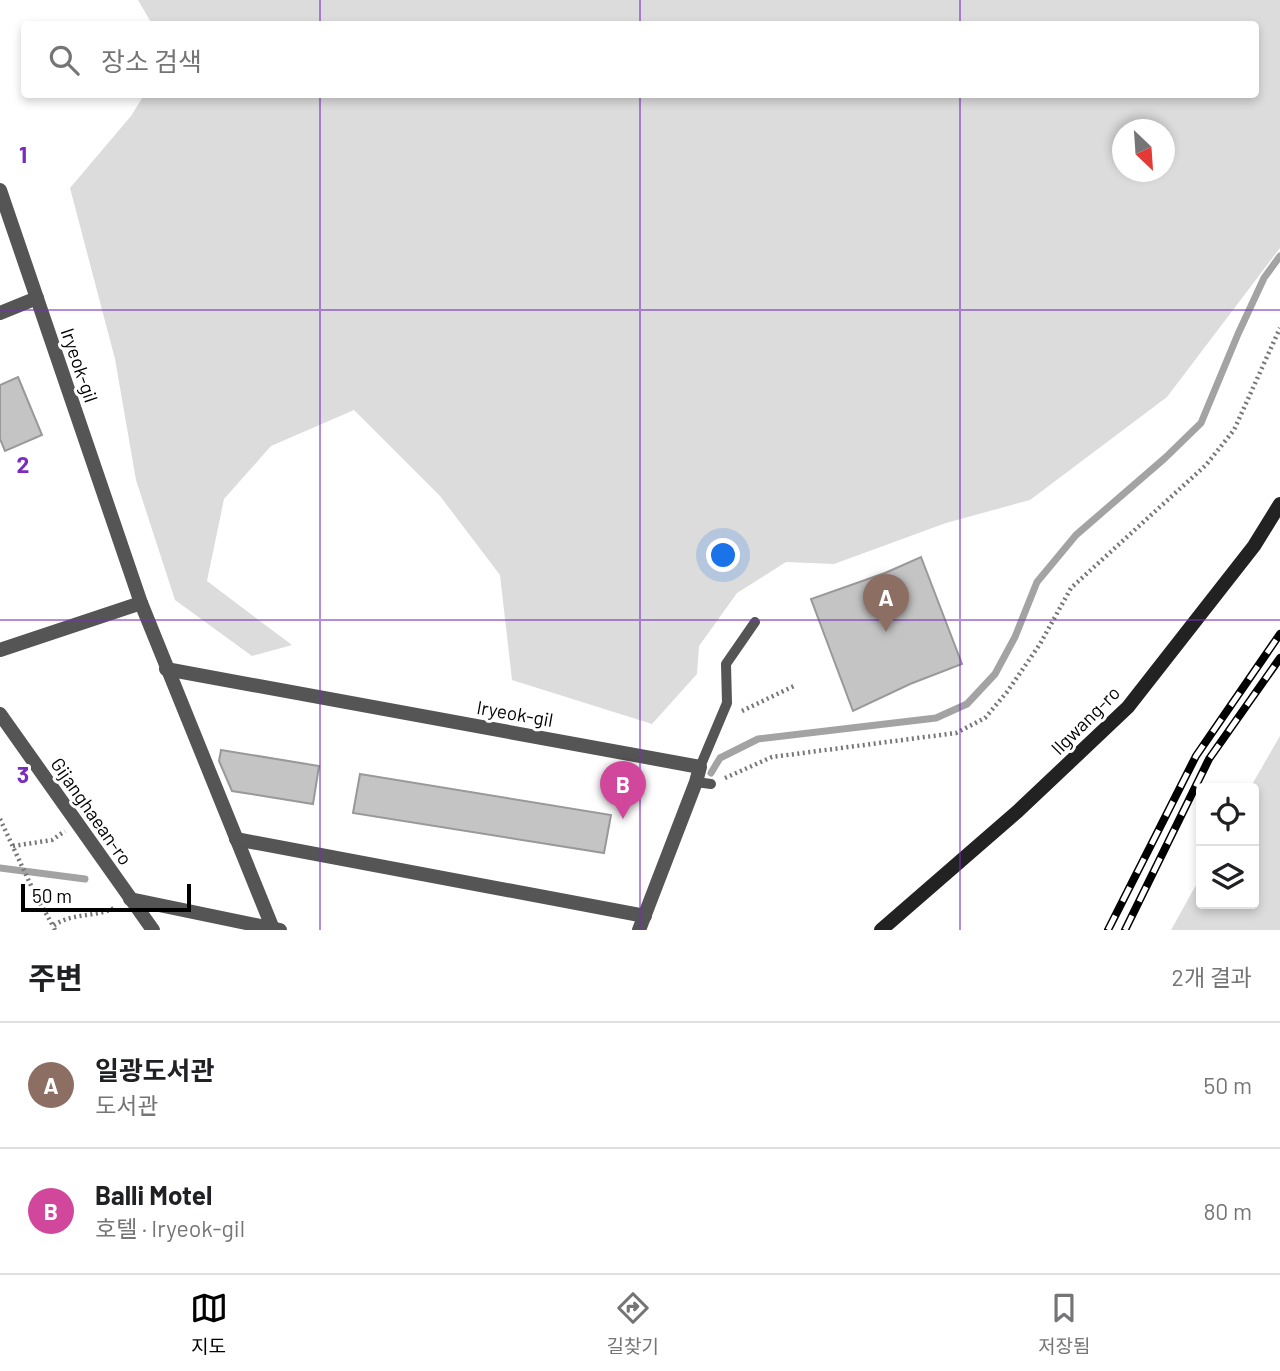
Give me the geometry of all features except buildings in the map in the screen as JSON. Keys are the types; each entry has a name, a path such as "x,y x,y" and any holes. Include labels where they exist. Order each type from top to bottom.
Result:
{"main road":[{"name":"Ilgwang-ro","path":"881,930 1018,811 1128,707 1254,546 1280,504"}],"street":[{"name":"Iryeok-gil","path":"0,190 141,603 236,839 276,929"},
{"path":"0,313 37,298"},
{"path":"0,650 141,603"},
{"name":"Iryeok-gil","path":"166,668 700,767"},
{"name":"Gijanghaean-ro","path":"0,713 153,930"},
{"path":"236,839 642,923 704,783 700,767"},
{"path":"130,899 276,929"}],"lane":[{"path":"700,767 727,703 726,664 755,622"}],"path":[{"path":"704,783 772,757 956,733 985,718 1007,692 1040,644 1071,588 1206,465 1234,430 1280,328"},
{"path":"736,717 745,708 794,686"},
{"path":"0,819 54,928 65,918 105,913"},
{"path":"13,846 52,840"}],"shaded area":[{"path":"138,0 1280,0 1280,248 1167,397 1030,500 946,523 834,564 786,562 737,593 699,646 697,674 652,724 512,680 500,575 440,496 354,410 271,446 224,499 207,581 292,645 252,656 175,600 136,480 115,359 70,188 131,116 142,98 1259,98 1259,21 150,21"},
{"path":"1280,736 1280,930 1171,930 1196,885 1196,909 1259,909 1259,783 1253,783"}],"waterway":[{"path":"711,773 720,758 758,739 936,718 967,704 995,674 1015,637 1037,582 1076,535 1201,423 1264,278 1280,256"},
{"path":"0,868 85,879"}],"railway":[{"path":"1108,930 1196,756 1280,634"},
{"path":"1125,930 1209,759 1280,658"}],"place":[{"name":"일광도서관","path":"886,632"},
{"name":"Balli Motel","path":"623,819"}]}
